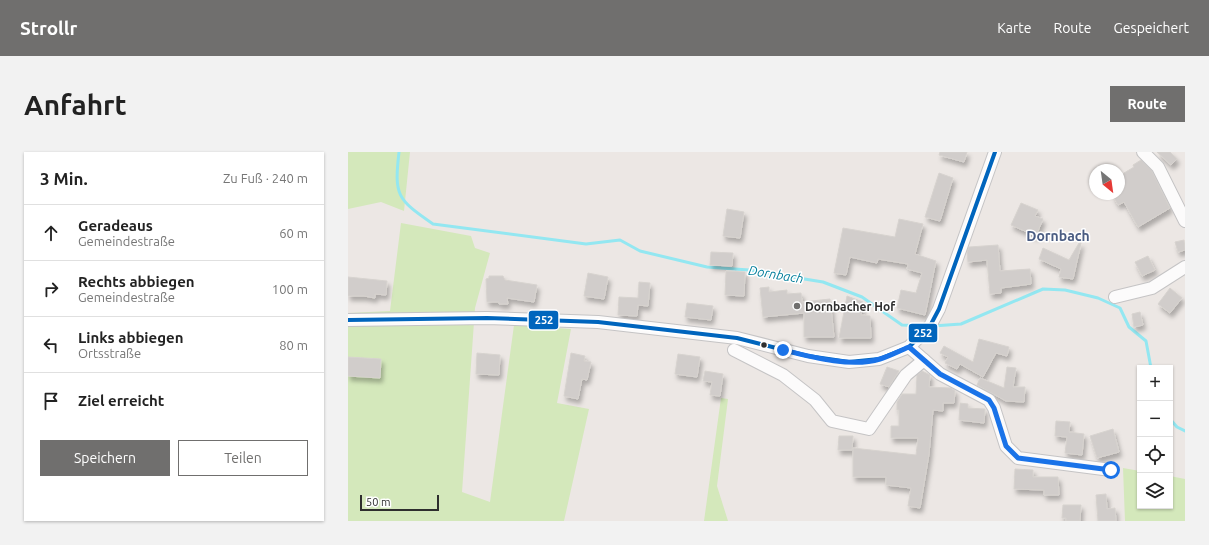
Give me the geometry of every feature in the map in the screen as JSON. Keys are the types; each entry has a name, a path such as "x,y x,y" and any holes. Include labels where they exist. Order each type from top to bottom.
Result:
{"street":[{"path":"348,320 487,318 598,322 737,338 808,356 849,362 879,359 909,347 930,326 939,309 995,152"},
{"path":"1143,152 1158,167 1185,221"},
{"path":"1115,297 1152,288 1185,267"},
{"path":"909,347 940,374 989,400 994,408 1006,446 1018,458 1111,470"},
{"path":"734,350 783,375 815,400 832,421 869,429 906,375 924,360"}],"green space":[{"path":"348,152 410,152 404,211 381,202 348,209"},
{"path":"401,223 471,236 475,248 490,253 475,308 462,492 490,502 514,325 571,329 557,403 589,409 564,521 348,521 348,313 390,311"},
{"path":"721,398 728,399 717,486 728,521 704,521"},
{"path":"1123,468 1137,470 1137,509 1173,509 1173,477 1185,479 1185,521 1125,521"}],"building":[{"path":"940,152 967,152 964,162 939,155"},
{"path":"1157,152 1170,152 1177,159 1171,165"},
{"path":"1141,160 1152,171 1170,208 1138,227 1124,202 1118,205 1115,200 1125,200 1125,172 1134,167 1133,165"},
{"path":"939,173 953,178 940,221 925,217"},
{"path":"1021,203 1038,210 1035,216 1043,219 1036,236 1011,225"},
{"path":"727,209 744,212 740,238 723,236"},
{"path":"899,219 923,224 915,254 936,261 925,315 897,308 901,290 916,293 922,273 907,269 908,264 878,259 877,263 850,257 846,275 834,273 843,228 895,237"},
{"path":"1184,240 1185,250 1178,252 1175,242"},
{"path":"1079,243 1081,243 1073,279 1059,277 1061,269 1039,259 1043,248 1069,260"},
{"path":"998,245 1000,271 1030,269 1031,284 1001,288 1001,293 990,294 987,260 968,262 967,252 969,247"},
{"path":"711,252 733,253 732,266 710,265"},
{"path":"1148,256 1155,270 1142,276 1135,262"},
{"path":"726,271 745,272 744,296 725,295"},
{"path":"588,273 608,277 604,299 584,296"},
{"path":"489,276 503,276 505,280 537,285 534,302 507,298 508,304 487,302 486,279 489,278"},
{"path":"348,277 387,281 386,295 375,294 375,298 348,296"},
{"path":"639,282 650,283 648,306 638,305 637,316 618,315 619,297 638,298"},
{"name":"Dornbacher Hof","path":"769,287 769,292 787,290 787,294 801,293 802,302 830,299 834,337 804,337 804,313 763,317 760,288"},
{"path":"1170,288 1182,298 1170,313 1158,304"},
{"path":"847,296 863,302 861,315 870,316 871,338 839,338"},
{"path":"687,303 713,306 711,320 685,317"},
{"path":"1140,312 1143,325 1134,327 1132,314"},
{"path":"979,339 1009,347 1007,356 996,353 983,377 960,364 957,369 945,363 948,357 940,353 944,346 973,362"},
{"path":"477,353 500,355 499,375 476,374"},
{"path":"571,353 585,356 584,361 591,362 587,380 582,379 578,399 564,396"},
{"path":"678,354 700,357 697,377 675,374"},
{"path":"348,357 381,359 380,378 348,376"},
{"path":"887,367 899,371 889,387 880,384"},
{"path":"1007,367 1016,368 1013,387 1025,387 1024,402 1006,401 977,385 980,378 1004,388"},
{"path":"705,371 723,374 720,396 710,395 712,382 703,381"},
{"path":"922,371 930,375 929,387 951,388 955,391 954,403 943,403 943,411 933,410 929,454 920,508 908,506 911,488 886,485 886,477 853,477 853,448 916,455 918,438 891,438 891,426 899,426 899,410 897,410 897,402 902,394 916,394 917,375"},
{"path":"960,403 968,404 968,408 985,409 984,423 959,420"},
{"path":"1056,421 1070,422 1069,432 1084,434 1082,455 1065,453 1067,437 1055,436"},
{"path":"1113,429 1119,452 1097,458 1090,436"},
{"path":"839,436 853,436 852,450 838,450"},
{"path":"1015,469 1033,470 1033,477 1058,477 1059,495 1044,495 1044,490 1014,489"},
{"path":"1106,494 1107,509 1115,508 1116,521 1098,521 1096,495"},
{"path":"1063,505 1081,505 1080,521 1066,521 1066,518 1062,518"}],"waterway":[{"name":"Dornbach","path":"399,152 397,178 398,188 401,195 405,202 433,224 586,244 620,240 640,251 707,267 749,270 823,282 862,297 902,325 925,326"},
{"name":"Dornbach","path":"933,326 961,324 1043,289 1065,290 1098,298 1120,308 1129,327 1146,341 1150,365"},
{"name":"Dornbach","path":"1173,422 1177,427 1185,431"}],"transit line":[{"name":"252","path":"348,320 487,318 598,322 737,338 808,356 849,362 879,359 909,347 930,326 939,309 995,152"}],"place":[{"name":"Dornbacher Hof","path":"797,306"}],"district":[{"name":"Dornbach","path":"1058,236"}],"route":[{"path":"783,350 808,356 849,362 879,359 909,347 940,374 989,400 994,408 1006,446 1018,458 1111,470"}]}
